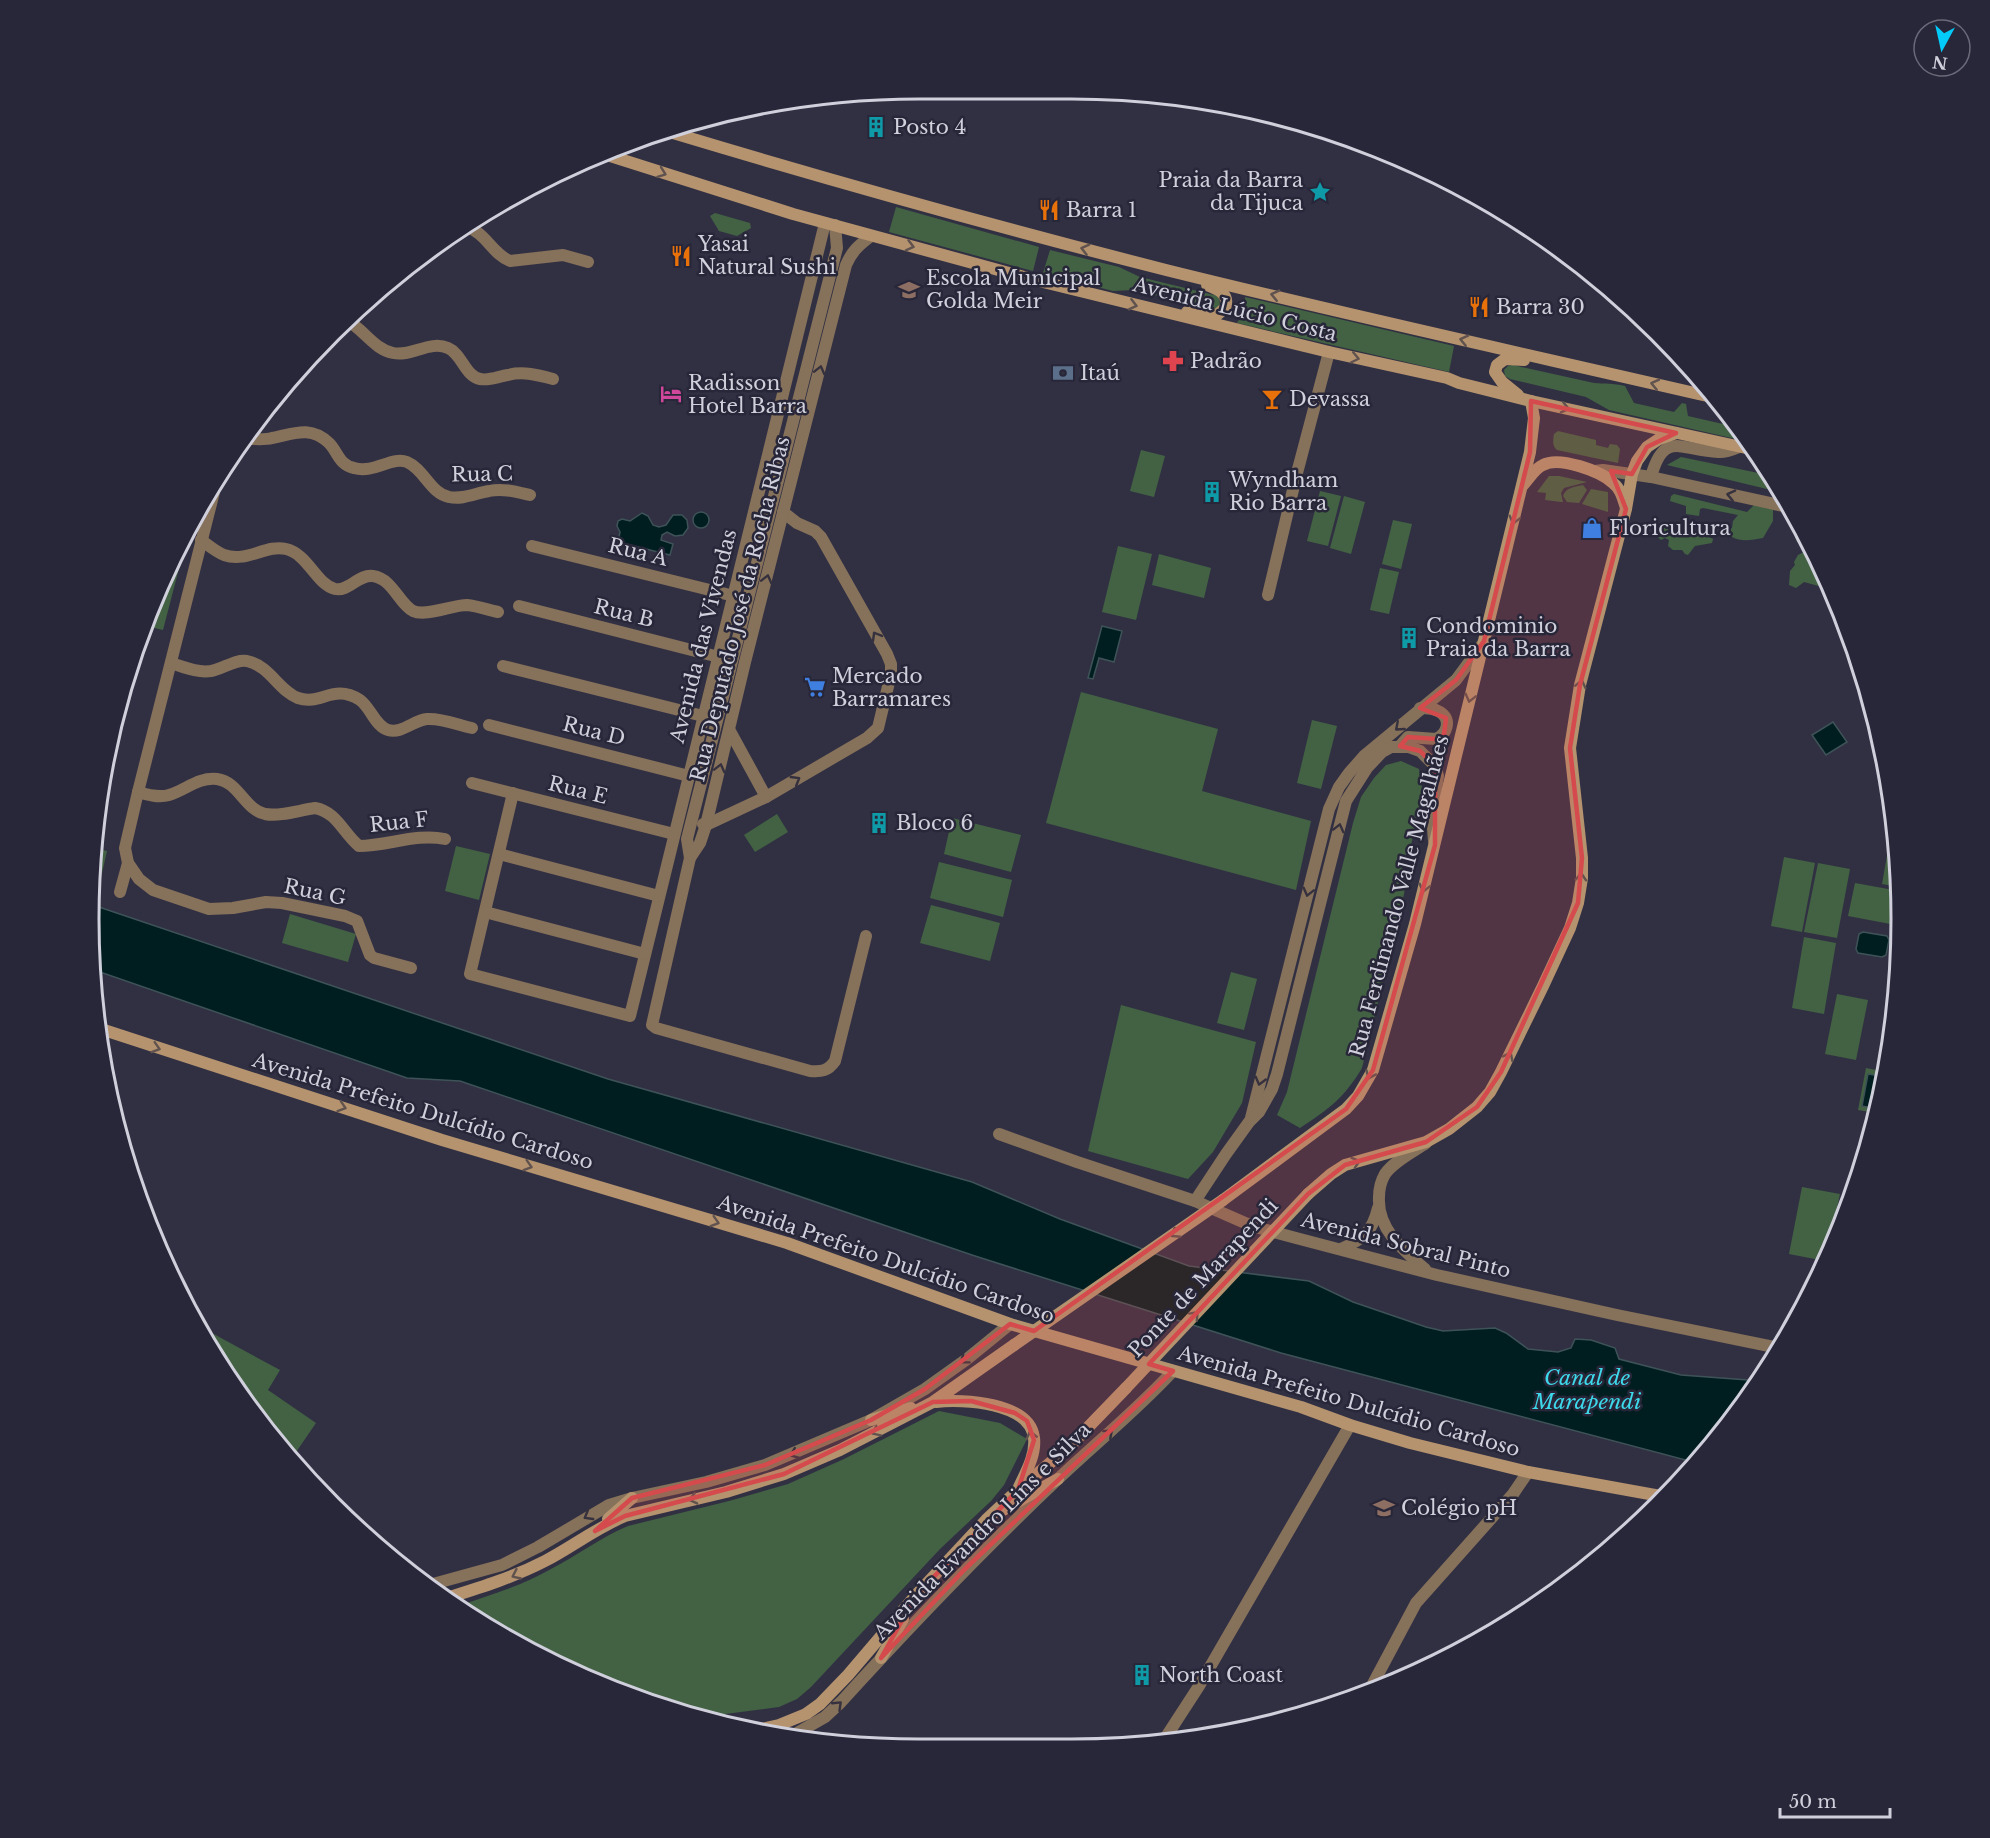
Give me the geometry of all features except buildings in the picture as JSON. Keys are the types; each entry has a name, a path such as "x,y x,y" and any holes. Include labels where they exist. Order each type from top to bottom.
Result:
{"street":[{"name":"Avenida Lúcio Costa","path":"680,135 1046,239 1701,395"},
{"name":"Avenida Lúcio Costa","path":"615,158 691,183 871,236 1156,310 1447,378 1527,400 1741,446"},
{"name":"Avenida das Vivendas","path":"485,912 471,974 630,1016 813,265 830,224"},
{"name":"Rua Deputado José da Rocha Ribas","path":"690,858 687,839 691,819 837,248 830,224"},
{"path":"474,230 495,251 510,261 563,255 588,262"},
{"name":"Rua Deputado José da Rocha Ribas","path":"866,936 835,1061 824,1071 810,1071 656,1028 651,1023 690,858 700,843 706,825 846,265 850,254 856,247 871,236"},
{"path":"1156,310 1217,315 1227,303 1221,291 1169,270"},
{"path":"354,325 374,344 395,354 435,347 449,348 456,353 472,376 480,379 488,380 523,373 553,379"},
{"path":"1268,596 1329,352"},
{"path":"1527,400 1497,377 1495,372 1497,365 1505,358 1588,368"},
{"name":"Rua Ferdinando Valle Magalhães","path":"1223,1200 1346,1109 1366,1084 1373,1070 1412,935 1522,487 1533,436 1534,418 1527,400"},
{"name":"Rua C","path":"254,439 270,439 293,432 306,432 329,443 344,464 354,468 374,468 396,460 410,462 434,488 449,497 464,498 500,490 530,495"},
{"path":"1341,1249 1366,1235 1374,1222 1379,1190 1385,1174 1426,1142 1462,1120 1490,1092 1566,938 1578,903 1582,878 1582,858 1570,748 1580,685 1626,509 1632,474 1637,461 1647,447 1659,439 1676,433"},
{"path":"1651,477 1659,453 1669,447 1678,446 1722,452 1741,446"},
{"path":"1522,487 1539,467 1551,462 1595,471 1603,470 1651,477 1779,505"},
{"path":"1595,471 1618,488 1626,509"},
{"path":"120,892 128,863 125,848 138,792 210,508"},
{"path":"691,819 706,825 766,797 867,738 878,728 891,674 891,664 887,654 821,537 816,531 797,523 783,513"},
{"path":"763,538 777,541"},
{"path":"201,540 224,555 246,557 272,549 290,550 304,560 320,578 336,589 341,589 363,576 377,577 383,579 409,608 421,613 465,605 498,612"},
{"name":"Rua A","path":"532,546 734,596"},
{"name":"Rua B","path":"519,606 719,657"},
{"path":"1250,1122 1329,809 1339,788 1348,772 1364,756 1456,680 1484,641"},
{"path":"171,663 201,672 213,671 240,661 247,661 264,669 291,694 299,698 307,700 339,692 347,693 362,702 387,730 402,729 425,719 472,728"},
{"path":"503,666 703,716"},
{"path":"1400,746 1408,737 1436,740 1446,732 1446,718 1441,712 1420,708"},
{"name":"Rua D","path":"489,724 688,776"},
{"path":"730,731 766,797"},
{"path":"1195,1201 1259,1112 1272,1089 1346,801 1375,759 1391,747 1400,746 1420,751 1435,766 1438,776 1432,815 1435,845"},
{"name":"Rua F","path":"138,792 169,795 201,781 220,780 230,784 252,807 265,814 321,809 334,817 358,846 434,836 445,839"},
{"name":"Rua E","path":"472,783 674,834"},
{"path":"513,794 485,912 645,954"},
{"path":"499,854 658,896"},
{"name":"Rua G","path":"128,863 139,879 153,890 209,909 233,908 266,902 282,903 345,916 357,921 370,955 411,968"},
{"path":"1287,1031 1283,1027 1283,1020 1299,953 1298,930"},
{"name":"Avenida Prefeito Dulcídio Cardoso","path":"107,1031 441,1140 787,1243 1010,1324 1300,1407 1410,1443 1528,1472 1655,1495"},
{"name":"Avenida Sobral Pinto","path":"999,1134 1195,1201 1252,1226 1428,1272 1617,1315 1770,1346"},
{"name":"Ponte de Marapendi","path":"1069,1447 1308,1194 1330,1174 1345,1165 1426,1142"},
{"name":"Ponte de Marapendi","path":"933,1402 1223,1200"},
{"path":"1378,1204 1387,1230 1408,1255 1428,1272"},
{"path":"871,1420 925,1389 1010,1324"},
{"name":"Avenida Evandro Lins e Silva","path":"802,1730 825,1717 965,1569 1058,1479 1146,1400 1173,1371"},
{"path":"438,1583 502,1565 538,1547 609,1505 706,1482 765,1465 871,1420 933,1402 971,1401 1015,1413 1027,1421 1033,1431 1033,1452 1018,1490"},
{"path":"455,1595 514,1575 545,1561 625,1516 726,1492 784,1474 840,1450 933,1402"},
{"path":"1169,1733 1199,1686 1350,1425"},
{"name":"Avenida Evandro Lins e Silva","path":"775,1726 806,1714 820,1704 986,1520 1069,1447"},
{"path":"1375,1681 1416,1603 1513,1494 1528,1472"},
{"path":"986,1520 1058,1479"},
{"path":"595,1531 632,1498"},
{"path":"882,1658 917,1594"}],"highlighted area":[{"path":"1531,401 1676,433 1647,447 1632,474 1611,471 1626,509 1580,685 1570,748 1582,858 1578,903 1501,1072 1477,1107 1426,1142 1345,1165 1308,1194 1149,1364 1173,1371 965,1569 881,1658 917,1594 1018,1490 1034,1440 1027,1421 1015,1413 971,1401 933,1402 784,1474 625,1516 595,1531 632,1498 765,1465 871,1420 925,1389 1010,1324 1034,1331 1346,1109 1373,1070 1435,845 1435,766 1420,751 1400,746 1408,737 1436,739 1444,735 1446,718 1420,708 1456,680 1484,641 1530,452"}],"green space":[{"path":"896,207 1039,247 1033,271 889,232"},
{"path":"715,213 750,223 751,228 737,236 719,231 710,216"},
{"path":"1050,250 1119,267 1140,277 1214,295 1219,297 1220,306 1212,309 1133,290 1113,291 1043,273"},
{"path":"1245,297 1454,346 1449,372 1237,323 1245,310"},
{"path":"1513,365 1594,383 1625,386 1634,403 1674,412 1682,403 1686,404 1688,416 1725,425 1736,439 1609,410 1586,397 1510,379 1505,376 1504,370"},
{"path":"1558,431 1596,440 1596,445 1608,448 1610,444 1617,445 1620,449 1618,463 1557,450 1553,441 1554,434"},
{"path":"1141,450 1165,456 1154,497 1130,491"},
{"path":"1681,457 1759,473 1769,490 1667,465"},
{"path":"1549,476 1587,482 1564,488 1561,493 1563,502 1545,500 1546,493 1537,492"},
{"path":"1583,485 1587,490 1579,503 1567,502 1563,496 1566,491"},
{"path":"1591,489 1608,492 1608,512 1582,504"},
{"path":"1320,491 1341,496 1328,546 1307,541"},
{"path":"1674,494 1747,512 1755,504 1773,509 1773,521 1763,538 1735,539 1730,529 1738,515 1703,508 1700,509 1699,516 1686,514 1686,506 1670,501"},
{"path":"1344,496 1365,502 1351,554 1330,548"},
{"path":"1393,520 1412,524 1401,569 1382,564"},
{"path":"1663,523 1668,525 1668,532 1671,535 1689,532 1700,537 1709,537 1713,539 1712,543 1695,546 1688,555 1682,550 1673,550 1668,546 1669,540 1665,538 1661,540 1656,536"},
{"path":"1118,546 1152,554 1136,620 1102,612"},
{"path":"1804,552 1820,586 1804,582 1796,588 1789,585 1790,571 1798,555"},
{"path":"1159,554 1211,568 1204,598 1152,585"},
{"path":"180,564 163,630 153,628"},
{"path":"1380,568 1399,572 1389,614 1370,610"},
{"path":"1081,692 1218,729 1202,791 1311,821 1296,890 1046,823"},
{"path":"1312,720 1337,726 1321,789 1297,783"},
{"path":"1401,761 1419,769 1423,794 1411,845 1404,894 1362,1068 1335,1102 1300,1128 1277,1115 1287,1092 1353,823 1361,797 1374,778 1386,765"},
{"path":"777,814 788,832 755,852 744,835"},
{"path":"952,818 1021,835 1011,872 944,854"},
{"path":"456,846 490,854 479,900 445,891"},
{"path":"102,850 107,851 100,880"},
{"path":"1888,851 1890,885 1882,884"},
{"path":"1784,857 1815,863 1802,932 1771,926"},
{"path":"939,862 1012,880 1003,917 930,898"},
{"path":"1818,863 1850,869 1837,938 1804,932"},
{"path":"1855,883 1890,889 1891,924 1848,916"},
{"path":"931,905 1000,923 990,961 920,943"},
{"path":"290,914 356,934 348,962 282,943"},
{"path":"1804,937 1836,943 1824,1014 1792,1008"},
{"path":"1231,972 1257,979 1244,1030 1217,1023"},
{"path":"1837,994 1868,1000 1856,1060 1825,1054"},
{"path":"1121,1005 1256,1042 1242,1103 1213,1152 1188,1179 1088,1151"},
{"path":"1866,1068 1877,1070 1867,1112 1858,1110"},
{"path":"1802,1187 1840,1194 1835,1216 1817,1259 1789,1254"},
{"path":"211,1333 280,1370 268,1390 316,1423 296,1452 237,1375"},
{"path":"939,1411 1000,1423 1027,1439 1004,1485 991,1501 940,1549 811,1687 797,1699 779,1707 722,1714 655,1695 605,1677 556,1654 466,1603 529,1580 628,1526 788,1484 844,1459"}],"water":[{"path":"701,512 709,520 701,528 693,520"},
{"path":"642,513 648,516 653,525 659,527 666,525 673,515 682,515 687,520 688,528 683,535 675,536 667,532 662,535 661,540 673,544 670,555 618,542 620,532 617,526 618,521 622,519 630,521"},
{"path":"1102,626 1122,631 1114,662 1099,658 1093,679 1088,678"},
{"path":"1833,722 1847,742 1826,755 1812,735"},
{"name":"Canal de Marapendi","path":"99,907 608,1079 972,1182 1060,1219 1189,1266 1309,1281 1353,1302 1426,1327 1443,1331 1495,1328 1528,1349 1558,1352 1571,1348 1575,1339 1591,1340 1615,1348 1619,1359 1681,1375 1749,1380 1687,1461 1281,1353 975,1256 460,1081 407,1078 101,972"},
{"path":"1863,932 1887,936 1889,940 1886,955 1882,957 1858,953 1856,949 1859,934"},
{"path":"1868,1074 1876,1075 1868,1107 1862,1106"}],"place":[{"name":"Posto 4","path":"876,127"},
{"name":"Praia da Barra da Tijuca","path":"1320,192"},
{"name":"Barra 1","path":"1049,210"},
{"name":"Yasai Natural Sushi","path":"681,256"},
{"name":"Escola Municipal Golda Meir","path":"909,290"},
{"name":"Barra 30","path":"1479,307"},
{"name":"Padrão","path":"1173,361"},
{"name":"Itaú","path":"1063,373"},
{"name":"Radisson Hotel Barra","path":"671,394"},
{"name":"Devassa","path":"1272,399"},
{"name":"Wyndham Rio Barra","path":"1212,492"},
{"name":"Floricultura","path":"1592,528"},
{"name":"Condominio Praia da Barra","path":"1409,638"},
{"name":"Mercado Barramares","path":"815,687"},
{"name":"Bloco 6","path":"879,823"},
{"name":"Colégio pH","path":"1384,1508"},
{"name":"North Coast","path":"1142,1675"}]}
